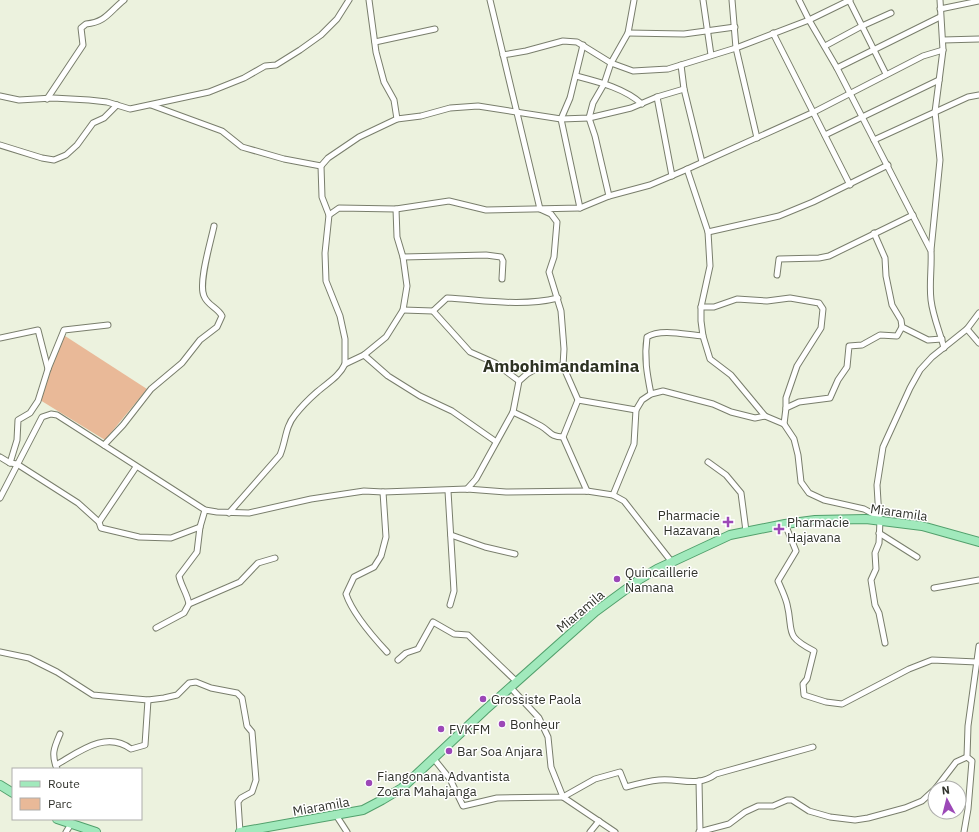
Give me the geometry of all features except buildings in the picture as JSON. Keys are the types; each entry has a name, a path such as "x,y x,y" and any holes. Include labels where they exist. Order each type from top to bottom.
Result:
{"main road":[{"name":"Miaramila","path":"240,832 362,810 402,788 595,612 640,579 671,562 730,535 785,524 826,519 879,519 922,526 979,542"},
{"path":"0,785 12,792"},
{"path":"68,822 96,832"}],"street":[{"path":"47,99 82,45 81,28 86,24 96,23 105,19 124,0"},
{"path":"0,96 19,100 89,100 130,109 209,92 244,78 265,66 276,65 321,35 337,19 349,0"},
{"path":"369,0 375,42 384,82 394,100 397,119"},
{"path":"490,0 540,209"},
{"path":"609,196 595,136 589,118 611,64 628,33 634,0"},
{"path":"703,0 711,55"},
{"path":"732,0 736,48 758,138"},
{"path":"799,0 808,20 837,68 930,251"},
{"path":"503,55 526,52 563,41 577,42 611,64 633,71 668,69 736,48 808,20 849,0 875,49 886,74"},
{"path":"944,348 936,326 931,300 932,267 930,251 940,160 935,112 943,50 940,3 979,1"},
{"path":"825,46 862,26 891,13"},
{"path":"837,68 940,17"},
{"path":"628,33 684,34 707,30 735,28"},
{"path":"375,42 435,29"},
{"path":"773,33 850,185"},
{"path":"943,40 979,39"},
{"path":"580,208 561,119 570,98 582,45"},
{"path":"329,215 339,208 396,209 449,201 486,210 580,208 609,196 650,185 672,176 814,112 849,92 923,56 943,50"},
{"path":"681,65 684,88 702,162"},
{"path":"576,76 604,84 634,97 642,104"},
{"path":"825,135 939,80"},
{"path":"229,513 280,456 284,447 288,425 295,414 316,393 341,372 345,364 345,339 340,316 326,281 325,253 329,215 322,197 321,166 328,158 359,137 397,119 422,116 450,108 478,106 561,119 589,118 631,108 684,88"},
{"path":"874,140 968,97 979,95"},
{"path":"657,97 672,176"},
{"path":"0,144 42,158 54,160 66,155 77,145 93,123 104,118 117,105"},
{"path":"150,105 222,131 242,147 284,159 321,166"},
{"path":"708,232 745,222 779,216 850,185 888,166"},
{"path":"687,169 708,232 710,266 701,307 703,336 710,359 731,375 765,416 784,424 794,439 798,455 800,482 809,493 824,500 864,509 879,519"},
{"path":"345,364 364,355 386,337 403,310 408,286 403,257 397,237 396,209"},
{"path":"540,209 551,214 557,222 554,257 549,272 553,289 558,298 564,349 562,366 578,400 563,437 587,491"},
{"path":"777,275 779,259 819,258 829,256 912,215"},
{"path":"104,445 123,425 151,389 182,363 200,340 220,323 222,316 218,309 206,300 202,292 203,276 214,226"},
{"path":"786,408 799,402 830,398 838,380 847,368 849,346 862,346 880,335 897,336 902,327 902,320 892,305 884,258 874,233"},
{"path":"403,257 486,255 501,257 503,261 502,279"},
{"path":"403,310 433,311 447,298 516,304 534,303 558,298"},
{"path":"701,307 714,307 737,300 767,301 790,298 819,303 823,309 821,328 797,366 786,398 784,424"},
{"path":"433,311 470,352 494,363 519,381"},
{"path":"885,643 879,613 875,605 871,580 876,569 875,553 879,543 877,485 883,447 896,415 920,370 967,329 979,313"},
{"path":"10,463 17,440 18,420 30,413 38,401 48,369 64,330 108,325"},
{"path":"902,327 928,340 942,339"},
{"path":"967,329 979,343"},
{"path":"0,338 38,330 48,369"},
{"path":"651,394 644,354 647,338 652,334 703,336"},
{"path":"364,355 388,376 420,396 452,411 495,441"},
{"path":"467,489 476,479 495,441 513,412 519,381 527,374 541,366 562,366"},
{"path":"613,494 634,444 636,410 642,400 651,394 663,391 713,404 731,412 755,418 765,416"},
{"path":"578,400 636,410"},
{"path":"513,412 544,427 548,432 556,437 563,437"},
{"path":"0,498 42,417 57,414 136,467 205,510 229,513 249,513 311,499 364,491 448,491 467,489 506,492 587,491 613,494 624,501 671,562"},
{"path":"0,457 10,463 17,464 78,503 99,522 101,528 139,537 171,538 200,527"},
{"path":"708,462 726,475 741,493 746,531"},
{"path":"99,522 136,467"},
{"path":"448,491 454,591 450,605"},
{"path":"383,492 386,537 381,556 374,567 354,577 346,594 349,603 372,636 387,652"},
{"path":"156,628 184,613 189,604 188,595 181,585 179,576 197,552 200,527 205,510"},
{"path":"785,524 796,551 778,581 787,604 790,631 798,643 814,651 807,679 803,684 804,695 826,702 842,704 909,669 932,660 977,662"},
{"path":"879,533 917,557"},
{"path":"451,536 485,547 515,554"},
{"path":"189,604 240,582 258,563 275,558"},
{"path":"934,588 979,580"},
{"path":"398,660 406,653 418,649 433,622 454,634 468,635 514,685 539,718 548,737 551,767 563,797 615,832"},
{"path":"967,757 968,726 979,646"},
{"path":"0,652 29,658 93,695 148,700 177,695 189,682 196,682 211,688 237,693 242,698 247,726 252,732 256,780 252,792 241,798 238,802 240,832"},
{"path":"60,734 54,749 53,760 56,767 92,744 120,742 126,744 130,749 145,745 148,700"},
{"path":"434,759 450,779 463,806 497,798 563,797 595,779 620,772 626,787 661,780 699,782 707,780 716,774 813,747"},
{"path":"941,780 956,762 967,757"},
{"path":"964,832 968,809 972,761 967,757"},
{"path":"699,782 700,832 730,824 745,812 758,806 772,806 787,800 792,800 809,811 830,817 855,820 905,808 922,801 927,796"},
{"path":"336,815 347,832"},
{"path":"590,832 599,821"},
{"path":"66,832 68,822"}],"green space":[{"path":"62,334 147,389 105,440 40,400"}],"place":[{"name":"Pharmacie Hazavana","path":"728,522"},
{"name":"Pharmacie Hajavana","path":"779,529"},
{"name":"Quincaillerie Namana","path":"617,579"},
{"name":"Grossiste Paola","path":"483,699"},
{"name":"Bonheur","path":"502,724"},
{"name":"FVKFM","path":"441,729"},
{"name":"Bar Soa Anjara","path":"449,751"},
{"name":"Fiangonana Advantista Zoara Mahajanga","path":"369,783"}],"district":[{"name":"Ambohimandamina","path":"561,366"}]}
